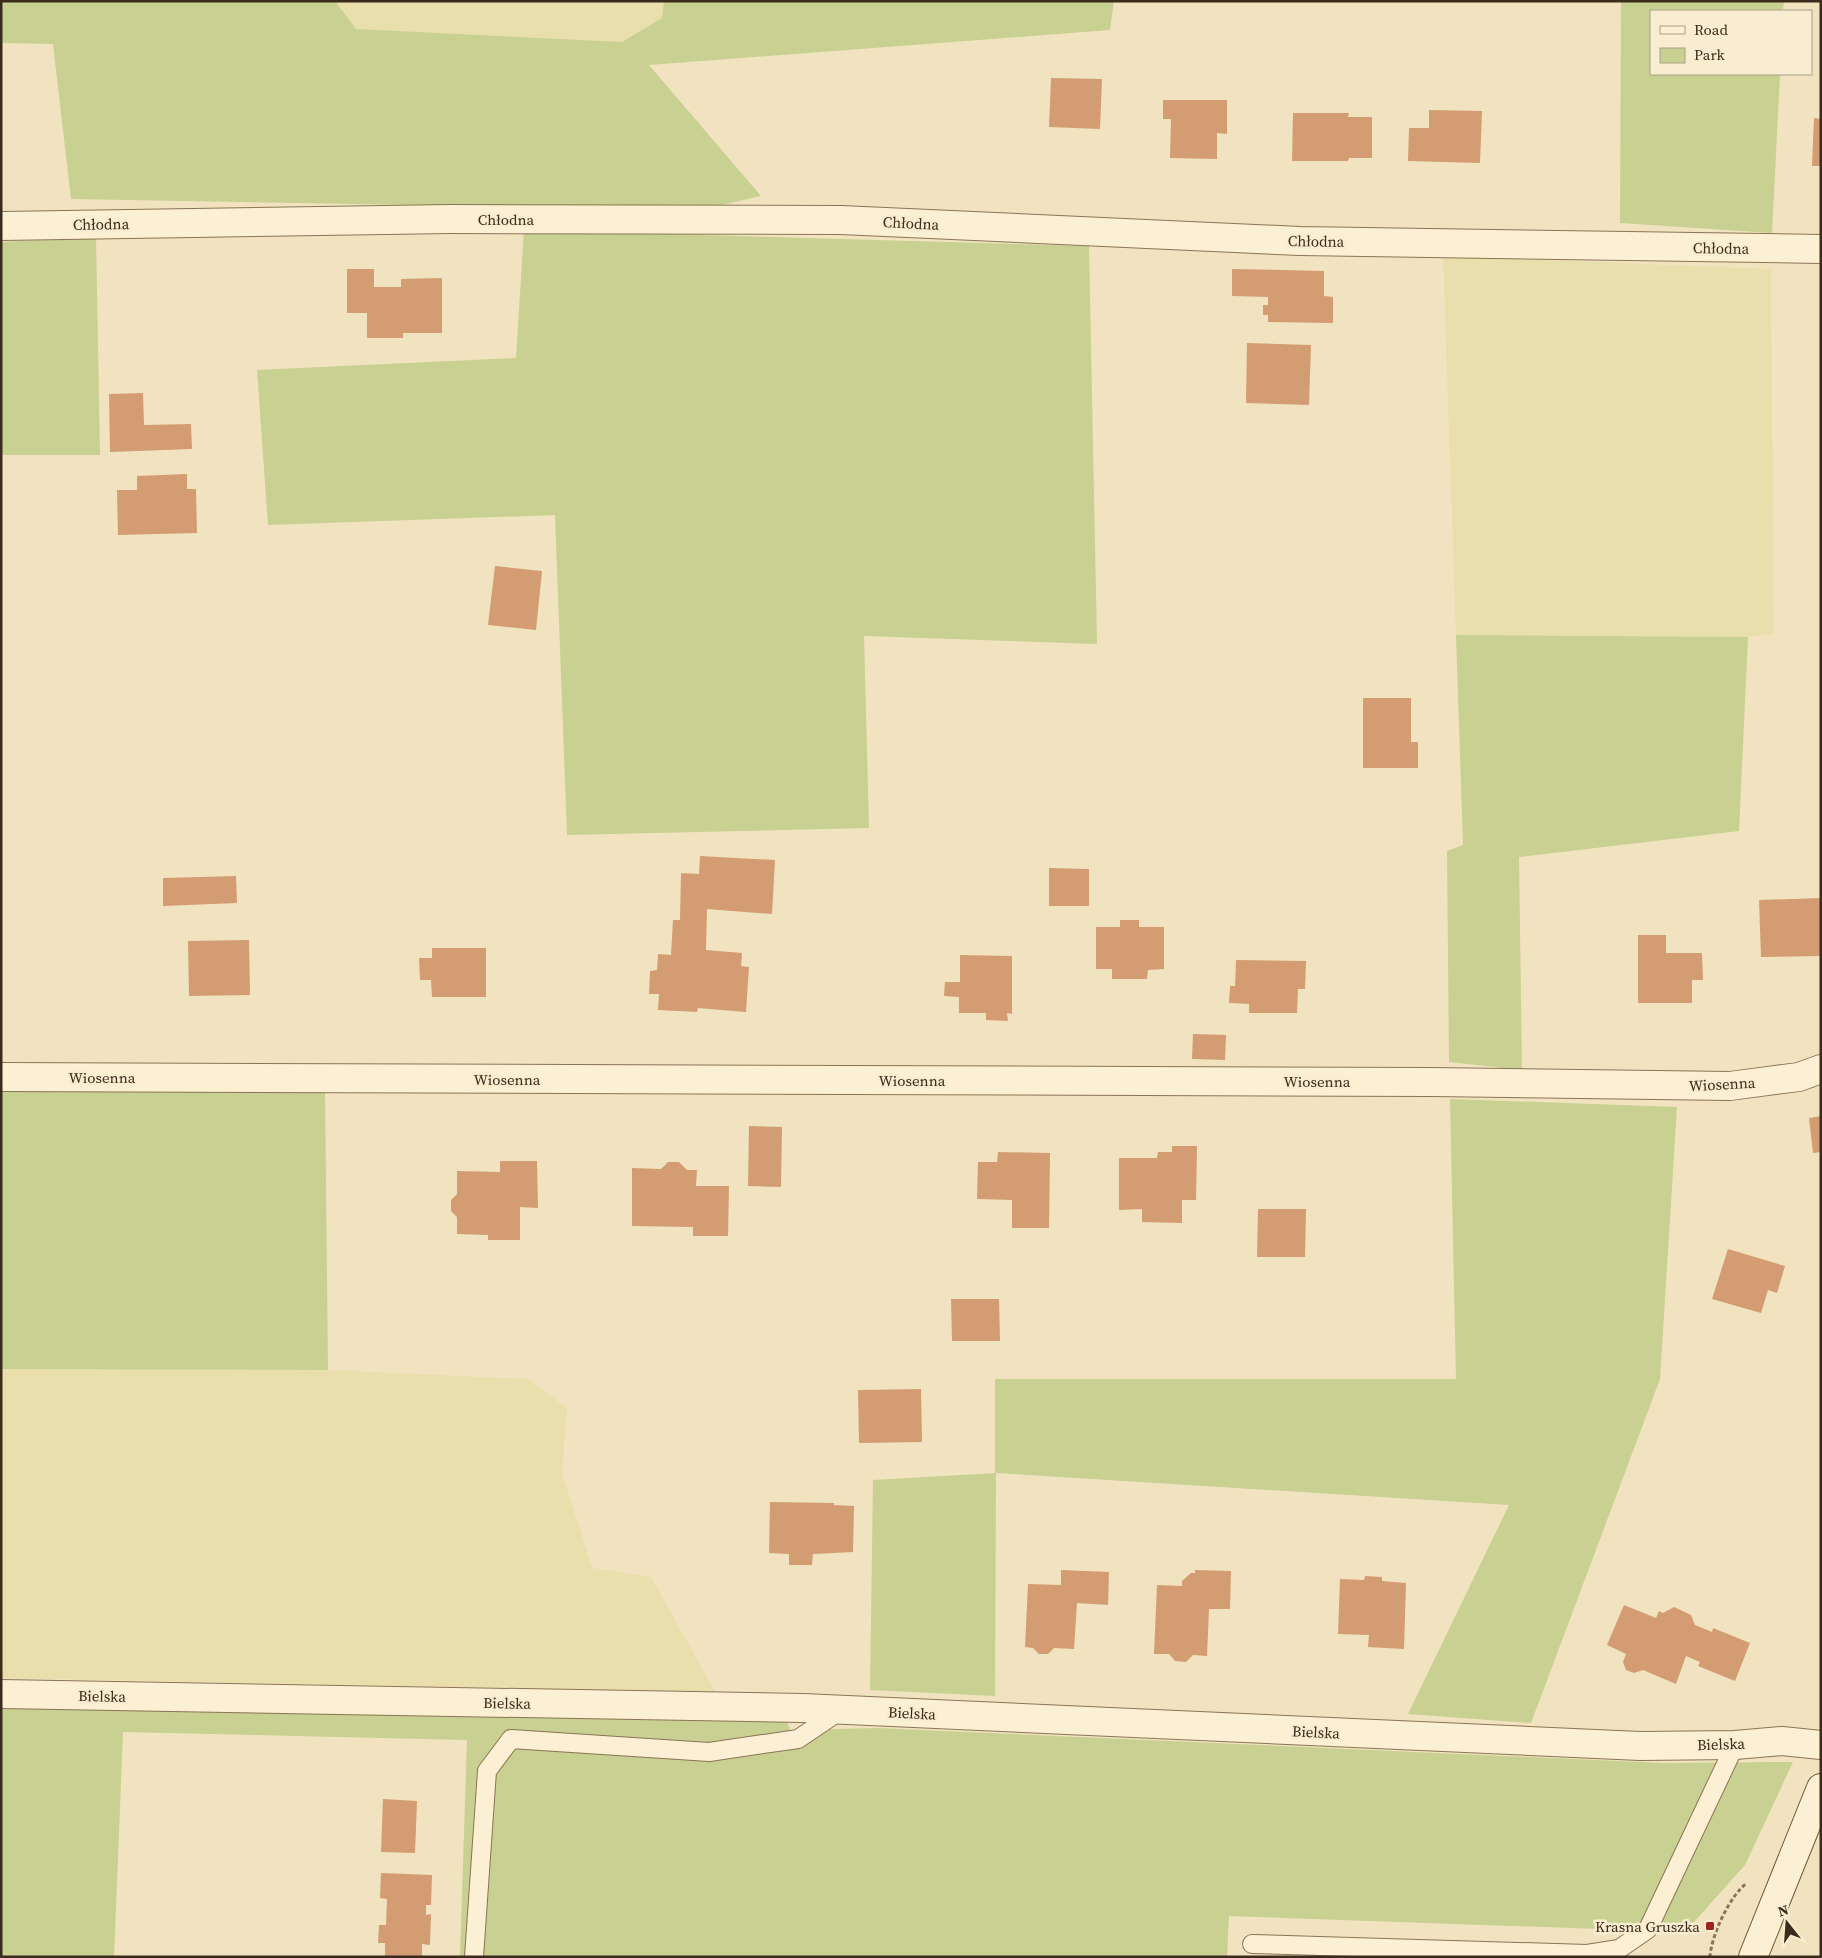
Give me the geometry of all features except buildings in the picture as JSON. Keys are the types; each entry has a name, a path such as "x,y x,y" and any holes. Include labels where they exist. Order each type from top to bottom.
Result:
{"street":[{"name":"Chłodna","path":"1,226 450,218 841,220 1300,241 1821,249"},
{"name":"Wiosenna","path":"1,1077 1411,1082 1730,1086 1799,1077 1821,1069"},
{"name":"Bielska","path":"1,1694 841,1710 1630,1746 1735,1745 1782,1740 1821,1745"},
{"path":"1754,1957 1821,1788"}],"lane":[{"path":"474,1957 487,1772 511,1739 709,1752 798,1738 841,1710"},
{"path":"1252,1944 1586,1954 1619,1949 1648,1929 1735,1745"}],"shaded area":[{"path":"335,1 664,1 662,18 622,42 356,29"},
{"path":"1443,256 1771,269 1774,634 1748,637 1456,635"},
{"path":"1,1369 328,1370 528,1379 567,1408 562,1473 592,1568 651,1577 715,1692 1,1678"}],"green space":[{"path":"1,1 335,1 356,29 622,42 662,18 664,1 1114,1 1110,30 649,65 761,196 700,210 71,199 53,44 1,43"},
{"path":"1784,1 1783,10 1650,10 1650,75 1780,75 1772,233 1620,223 1621,2"},
{"path":"524,230 1089,246 1097,644 864,636 869,828 567,835 555,515 268,525 257,370 516,358"},
{"path":"96,237 100,455 1,455 1,242"},
{"path":"1456,635 1748,637 1739,831 1519,857 1522,1070 1449,1062 1447,851 1463,845"},
{"path":"1,1088 325,1092 328,1370 1,1369"},
{"path":"1450,1099 1677,1107 1660,1379 1531,1723 1408,1714 1509,1505 996,1473 995,1696 870,1690 873,1480 995,1473 995,1379 1456,1379"},
{"path":"1,1706 786,1719 790,1730 878,1728 1663,1763 1793,1762 1745,1865 1685,1932 1229,1916 1227,1957 460,1957 467,1740 123,1732 114,1957 1,1957"}],"place":[{"name":"Krasna Gruszka","path":"1710,1926"}]}
